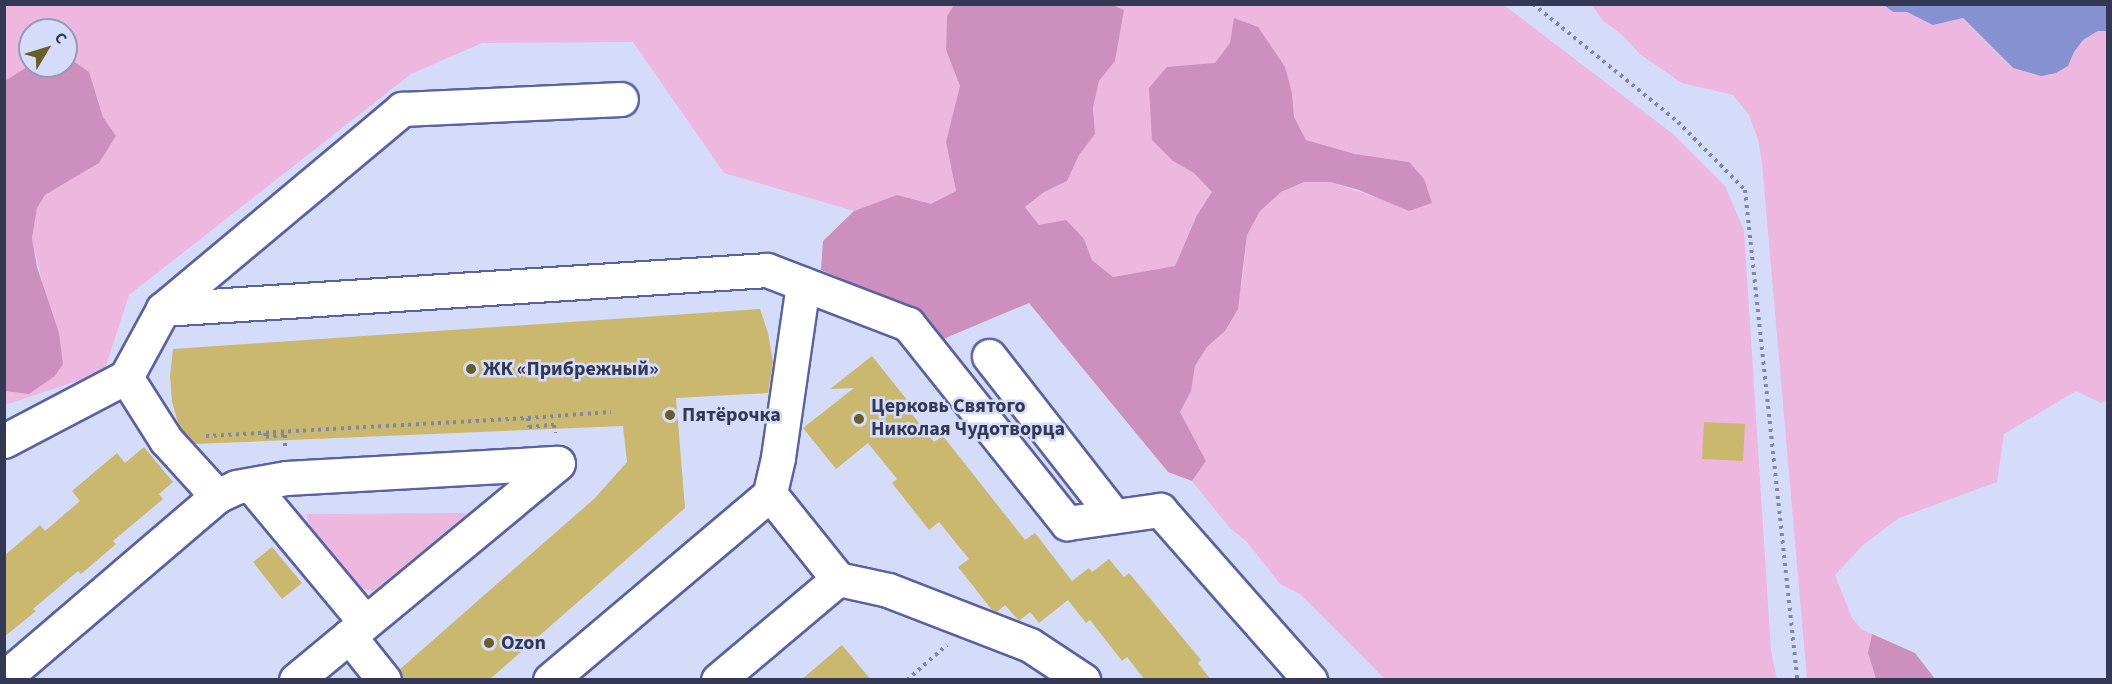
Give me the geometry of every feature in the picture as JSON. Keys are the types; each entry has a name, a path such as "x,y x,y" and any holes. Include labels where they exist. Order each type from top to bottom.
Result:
{"street":[{"path":"4,441 126,377 163,309 402,109 621,99"},
{"path":"163,309 767,270 908,324 1067,523 1161,510 1310,680"},
{"path":"550,680 770,494 778,458 803,284"},
{"path":"989,356 1114,516"},
{"path":"126,377 166,440 217,496"},
{"path":"4,678 217,496 236,487 286,478 558,463 296,680"},
{"path":"251,485 357,629 384,680"},
{"path":"770,494 838,579 888,590 1030,645 1083,680"},
{"path":"718,680 838,579"}],"path":[{"path":"1533,4 1678,122 1745,190 1797,680"},
{"path":"198,437 611,412"},
{"path":"528,418 529,427 554,425"},
{"path":"265,433 266,437 285,435"},
{"path":"907,680 972,623"}],"shaded area":[{"path":"1110,4 1124,10 1115,61 1099,81 1093,108 1095,134 1079,155 1067,181 1044,192 1025,207 1039,225 1066,220 1084,239 1092,260 1113,277 1175,266 1197,215 1212,192 1194,173 1173,161 1152,140 1149,88 1167,67 1215,63 1230,43 1234,18 1258,27 1285,67 1292,93 1294,117 1306,140 1355,154 1409,162 1424,179 1432,203 1409,211 1359,190 1330,182 1304,182 1281,192 1260,211 1247,235 1238,309 1225,331 1207,347 1195,366 1191,391 1180,412 1206,461 1192,481 1168,472 1029,303 936,342 911,308 821,270 823,241 854,211 897,195 931,204 956,191 946,142 960,86 946,50 947,16 954,5"},
{"path":"5,5 954,5 947,16 946,50 960,86 946,142 956,191 931,205 897,195 854,211 724,173 633,42 482,43 411,74 129,295 104,372 5,405 5,391 29,394 46,299 32,238 37,208 45,195 99,163 116,136 103,117 97,96 78,71 78,18 18,18 18,73 5,81"},
{"path":"1110,5 1504,5 1673,134 1725,186 1744,230 1771,651 1777,679 1385,679 1300,594 1280,584 1247,542 1229,527 1192,481 1206,461 1180,412 1191,391 1195,366 1207,347 1225,331 1242,283 1247,235 1259,211 1281,192 1304,182 1330,182 1384,200 1409,162 1355,154 1306,140 1294,117 1292,93 1230,43 1215,64 1167,67 1173,161 1194,173 1212,192 1197,215 1175,266 1113,277 1092,260 1084,239 1039,225 1025,207 1044,192 1067,181 1079,155 1095,134 1093,108 1099,81 1115,61 1124,10"},
{"path":"1592,5 1884,5 1893,12 1907,12 1933,25 1962,18 2012,68 2041,76 2068,66 2083,40 2098,31 2107,31 2107,399 2101,403 2076,391 2004,434 1997,482 1899,518 1862,546 1835,575 1852,618 1862,630 1872,634 1868,653 1876,679 1807,679 1762,163 1758,139 1749,115 1733,95 1682,83 1641,55 1622,35 1602,20"},
{"path":"78,64 89,72 103,117 116,136 99,163 45,195 37,208 32,238 37,267 59,333 63,364 55,376 29,394 5,391 5,81 18,73 18,78 78,78"},
{"path":"468,513 374,591 357,588 312,531 306,514"},
{"path":"1872,634 1915,653 1935,679 1876,679 1868,653"}],"water":[{"path":"1884,5 2107,5 2107,31 2098,31 2083,40 2068,66 2056,73 2041,76 2013,68 1963,18 1933,25 1907,12 1893,12"}],"building":[{"path":"760,309 768,333 773,362 768,393 676,398 685,508 489,680 402,680 399,670 595,498 627,462 623,426 195,444 179,426 172,402 170,376 173,349"},
{"path":"872,356 908,401 904,404 934,442 943,436 1025,540 1035,533 1072,581 1089,568 1092,572 1109,559 1124,577 1129,573 1201,660 1198,663 1211,680 1145,680 1127,657 1122,661 1090,620 1086,623 1068,600 1039,623 1030,612 1019,621 1005,605 997,612 992,610 958,567 969,559 939,522 929,530 892,483 897,479 868,443 836,469 803,428 854,388 830,389"},
{"path":"1704,422 1745,424 1743,461 1702,459"},
{"path":"144,447 173,482 159,494 163,499 113,541 116,544 81,574 78,571 33,609 36,611 4,637 4,556 40,525 45,531 80,501 72,491 117,453 125,463"},
{"path":"272,547 302,583 282,599 253,562"},
{"path":"842,645 871,680 801,680"}],"place":[{"name":"ЖК «Прибрежный»","path":"471,369"},
{"name":"Пятёрочка","path":"670,415"},
{"name":"Церковь Святого Николая Чудотворца","path":"859,419"},
{"name":"Ozon","path":"489,643"}]}
